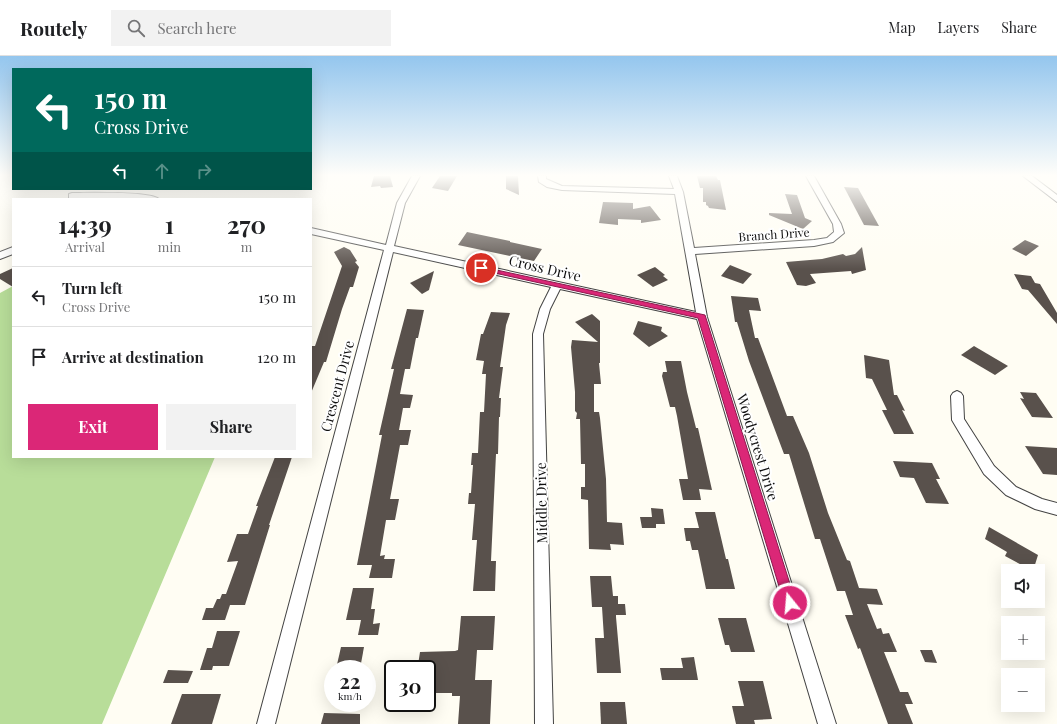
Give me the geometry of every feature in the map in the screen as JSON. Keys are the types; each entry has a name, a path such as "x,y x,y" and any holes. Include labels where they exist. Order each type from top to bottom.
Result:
{"street":[{"name":"Crescent Drive","path":"266,724 400,207"},
{"name":"Woodycrest Drive","path":"682,207 702,316 827,724"},
{"name":"Branch Drive","path":"691,251 814,243 830,240 839,233 837,224 828,207"},
{"name":"Cross Drive","path":"312,231 390,247 557,286 702,316"},
{"path":"0,256 12,250"},
{"name":"Middle Drive","path":"544,724 538,334 545,309 557,286"},
{"path":"957,396 958,420 989,470 1011,491 1040,505 1057,509"}],"green space":[{"path":"12,287 12,458 215,458 102,724 0,724 0,293"}],"building":[{"path":"602,207 633,207 633,209 651,207 661,220 641,223 641,220 618,219 618,225 599,223"},
{"path":"725,207 726,210 709,208"},
{"path":"790,207 801,207 805,218 812,221 803,229 769,215 769,213 792,214"},
{"path":"855,207 869,207 879,226 864,225"},
{"path":"467,232 542,249 534,261 458,245"},
{"path":"1025,240 1039,246 1026,256 1012,249"},
{"path":"344,247 350,250 359,267 353,287 350,287 342,309 326,362 324,362 312,391 312,346 315,346 342,266 334,252"},
{"path":"862,247 866,270 852,274 851,271 810,274 816,283 806,286 797,285 786,262 822,259 843,254 846,256 855,254"},
{"path":"730,265 752,274 743,284 721,276"},
{"path":"655,267 665,275 663,276 668,280 653,287 637,275"},
{"path":"12,268 12,286 0,279 0,274"},
{"path":"434,271 429,290 422,294 410,283"},
{"path":"1014,274 1031,276 1035,283 1040,284 1057,313 1057,324 1028,290 1022,289"},
{"path":"731,296 758,298 761,311 749,310 755,338 758,338 787,416 793,416 809,453 828,513 847,560 850,561 859,588 877,589 883,605 867,604 877,629 881,628 883,634 889,633 897,652 884,652 900,692 908,692 913,704 905,704 913,724 888,724 860,648 858,649 845,615 853,615 845,591 837,591 820,539 815,539 789,454 784,454 749,361 737,322 735,322"},
{"path":"407,309 424,310 418,338 416,338 410,369 405,369 400,394 413,395 410,408 403,408 399,430 411,430 408,445 400,445 390,499 399,499 395,520 386,520 380,556 385,555 384,559 395,559 392,578 369,578 372,565 357,565 382,435 379,435 394,369 391,369"},
{"path":"491,312 510,313 506,325 500,367 503,367 499,398 501,398 498,454 496,454 491,561 496,561 495,591 473,591 477,540 472,540 475,504 468,504 469,493 471,493 473,465 471,465 472,453 478,453 480,412 484,412 486,374 482,374 484,361 476,360 481,334 483,334"},
{"path":"592,314 600,321 599,363 601,384 594,384 594,412 599,412 600,418 606,479 607,522 622,523 624,545 610,544 611,550 589,549 588,500 581,499 581,487 585,487 585,464 581,464 580,419 576,419 577,413 575,411 571,347 572,340 598,342 575,322"},
{"path":"638,321 662,327 661,331 668,336 649,347 633,334"},
{"path":"974,346 1008,366 995,375 961,355"},
{"path":"864,355 889,360 894,395 897,395 905,411 902,410 914,434 894,434 882,410 887,410 872,379 866,378"},
{"path":"665,361 681,361 687,392 696,428 698,428 712,490 699,489 701,500 683,500 679,479 688,479 675,407 670,407 662,376 663,372 667,372"},
{"path":"1020,392 1036,393 1053,418 1032,417 1020,398 1024,399"},
{"path":"1025,446 1057,448 1057,475 1043,474"},
{"path":"275,458 292,458 269,525 245,605 230,605 225,620 202,620 206,608 213,608 217,599 220,599 222,594 226,594 238,561 227,562 237,534 248,534 258,506 256,506"},
{"path":"893,461 932,463 940,479 936,479 949,504 926,503 914,478 900,477"},
{"path":"651,508 663,509 665,524 656,524 656,528 642,528 640,517 652,517"},
{"path":"695,512 715,512 735,589 706,589 698,550 692,550 690,541 686,541 684,528 699,528"},
{"path":"989,527 1038,555 1035,564 1020,564 1005,556 1007,552 985,539"},
{"path":"590,576 611,576 613,596 618,596 618,604 625,604 626,615 616,615 621,673 597,673 595,638 604,638 602,607 592,607"},
{"path":"353,588 374,588 371,609 375,609 373,624 380,623 378,635 358,635 361,620 346,620"},
{"path":"461,616 495,616 493,650 477,650 475,680 492,680 490,724 458,724 460,696 452,696 452,693 436,693 436,660 419,660 420,652 458,650"},
{"path":"718,618 746,618 755,652 731,652 729,645 725,645"},
{"path":"217,631 240,631 229,666 213,666 212,670 200,670 207,648 212,648"},
{"path":"341,647 364,647 362,660 338,660"},
{"path":"920,650 932,650 937,663 925,662"},
{"path":"694,657 698,680 662,680 660,668 683,668 681,658"},
{"path":"168,670 193,671 188,683 163,683"},
{"path":"738,681 763,681 772,719 754,720 755,724 736,724 732,706 744,706"},
{"path":"182,694 221,694 212,724 171,724"},
{"path":"600,702 625,702 627,724 601,724"},
{"path":"324,713 360,714 360,724 321,724"}],"route":[{"path":"481,268 557,286 702,316 790,603"}]}
